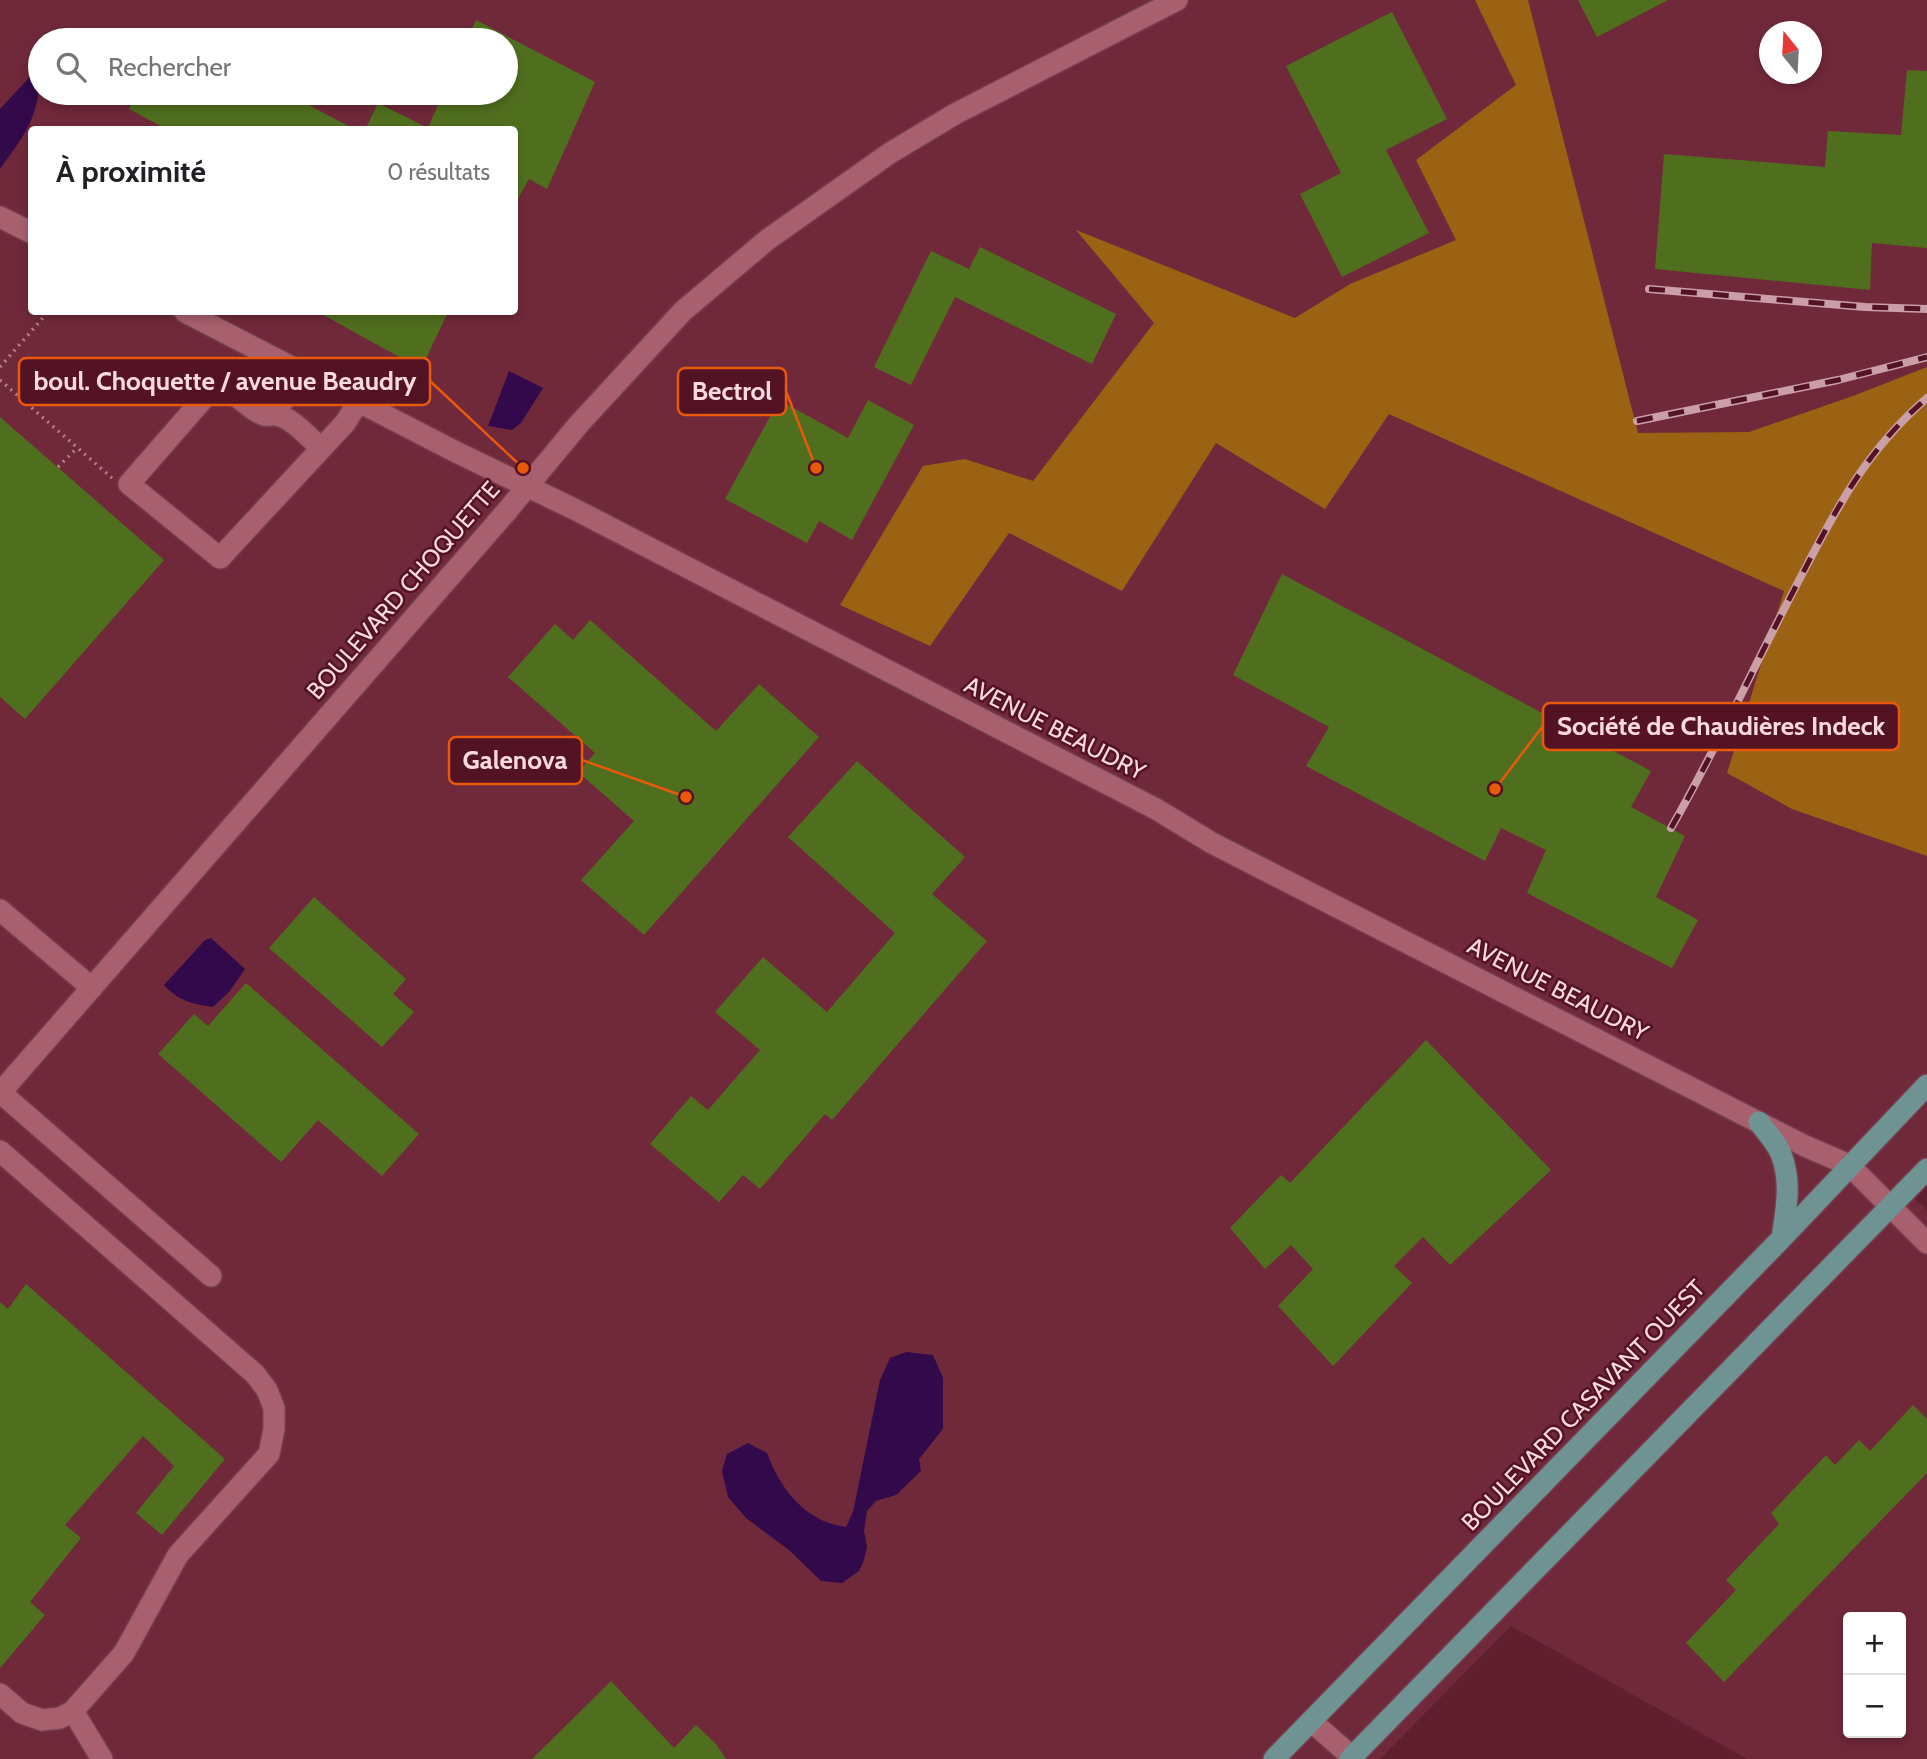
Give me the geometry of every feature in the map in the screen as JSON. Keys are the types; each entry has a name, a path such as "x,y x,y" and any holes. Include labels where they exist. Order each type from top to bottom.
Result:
{"main road":[{"name":"BOULEVARD CASAVANT OUEST","path":"1274,1759 1782,1238 1927,1085"},
{"path":"1759,1122 1781,1153 1785,1173 1789,1197 1782,1238"},
{"path":"1351,1758 1927,1169"}],"street":[{"name":"BOULEVARD CHOQUETTE","path":"0,1093 578,425 684,311 767,240 890,153 955,114 1177,0"},
{"path":"0,217 28,231"},
{"name":"AVENUE BEAUDRY","path":"190,315 1156,809 1212,842 1759,1122 1849,1165 1927,1243"},
{"path":"265,415 284,400 299,371"},
{"path":"321,448 288,420 277,415 265,415 230,392 217,388 210,391 129,484 220,558 345,423 359,401"},
{"path":"0,910 92,988"},
{"path":"0,1093 211,1276"},
{"path":"0,1151 255,1374 267,1390 274,1408 274,1429 269,1454 178,1555 124,1653 73,1711 60,1718 42,1720 22,1713 0,1694"},
{"path":"73,1711 102,1759"},
{"path":"1311,1721 1351,1758"}],"path":[{"path":"0,367 45,315"},
{"path":"0,380 115,481"},
{"path":"58,467 77,447"}],"shaded area":[{"path":"0,0 1927,0 1927,1178 1911,1195 1927,1210 1927,1759 1747,1759 1511,1626 1380,1759 0,1759"},
{"path":"1475,0 1528,0 1638,433 1749,432 1927,367 1927,856 1792,809 1727,773 1784,591 1389,414 1325,509 1216,443 1122,591 1009,533 930,646 840,605 923,466 965,459 1033,481 1154,323 1076,230 1295,318 1350,284 1456,240 1416,160 1516,85"},
{"path":"28,79 28,105 36,105 35,110 31,122 0,169 0,109"},
{"path":"509,371 543,388 521,423 512,430 488,426"},
{"path":"211,938 245,969 229,992 213,1007 186,1001 164,985 205,940"},
{"path":"906,1352 933,1355 943,1378 943,1429 919,1459 921,1471 896,1495 876,1501 867,1511 864,1531 867,1547 859,1571 842,1583 821,1581 789,1550 746,1518 728,1497 722,1471 727,1454 748,1443 767,1453 779,1479 796,1502 819,1518 846,1527 853,1512 880,1380 890,1358"}],"building":[{"path":"1578,0 1668,0 1597,37"},
{"path":"1392,12 1447,119 1386,150 1429,233 1342,277 1300,194 1341,173 1286,66"},
{"path":"476,20 491,28 472,28"},
{"path":"518,42 595,82 547,189 529,179 518,199 518,126 429,126 438,105 518,105"},
{"path":"1907,70 1927,71 1927,248 1872,243 1870,290 1655,269 1664,154 1825,167 1828,131 1901,135"},
{"path":"131,105 309,105 348,126 161,126 129,109"},
{"path":"377,105 424,126 367,126"},
{"path":"980,247 1116,314 1092,364 955,297 911,385 874,367 931,251 969,269"},
{"path":"323,315 447,315 421,369"},
{"path":"779,400 848,438 868,400 914,425 852,540 819,521 807,543 725,499"},
{"path":"0,417 164,560 25,719 0,697"},
{"path":"1282,574 1651,771 1631,807 1685,836 1656,897 1698,920 1672,968 1527,893 1546,850 1501,828 1485,861 1306,766 1329,727 1233,675"},
{"path":"590,620 716,731 759,684 819,737 644,935 581,880 634,821 578,772 595,753 508,677 555,624 573,640"},
{"path":"857,761 965,857 932,894 987,941 832,1120 825,1114 760,1189 743,1175 719,1202 650,1144 691,1096 708,1110 760,1050 715,1012 763,957 827,1012 895,933 788,837"},
{"path":"314,897 406,979 393,994 414,1012 382,1047 269,948"},
{"path":"246,983 419,1134 382,1176 318,1120 281,1162 158,1054 194,1014 208,1026"},
{"path":"1426,1040 1551,1170 1450,1265 1423,1237 1394,1266 1412,1283 1333,1366 1278,1306 1313,1269 1291,1245 1265,1269 1230,1228 1281,1175 1290,1183"},
{"path":"26,1284 225,1459 162,1535 136,1513 174,1466 143,1436 65,1525 81,1538 30,1602 45,1615 0,1668 0,1302 8,1309"},
{"path":"1913,1405 1927,1419 1927,1473 1724,1682 1686,1643 1736,1590 1726,1580 1779,1524 1771,1513 1826,1455 1835,1465 1859,1440 1870,1451"},
{"path":"611,1681 674,1748 696,1725 716,1744 726,1759 532,1759"}],"railway":[{"path":"1649,289 1865,307 1927,309"},
{"path":"1637,421 1838,380 1927,357"},
{"path":"1671,828 1779,618 1851,486 1885,441 1927,398"}],"place":[{"name":"boul. Choquette / avenue Beaudry","path":"523,468"},
{"name":"Bectrol","path":"816,468"},
{"name":"Société de Chaudières Indeck","path":"1495,789"},
{"name":"Galenova","path":"686,797"}]}
